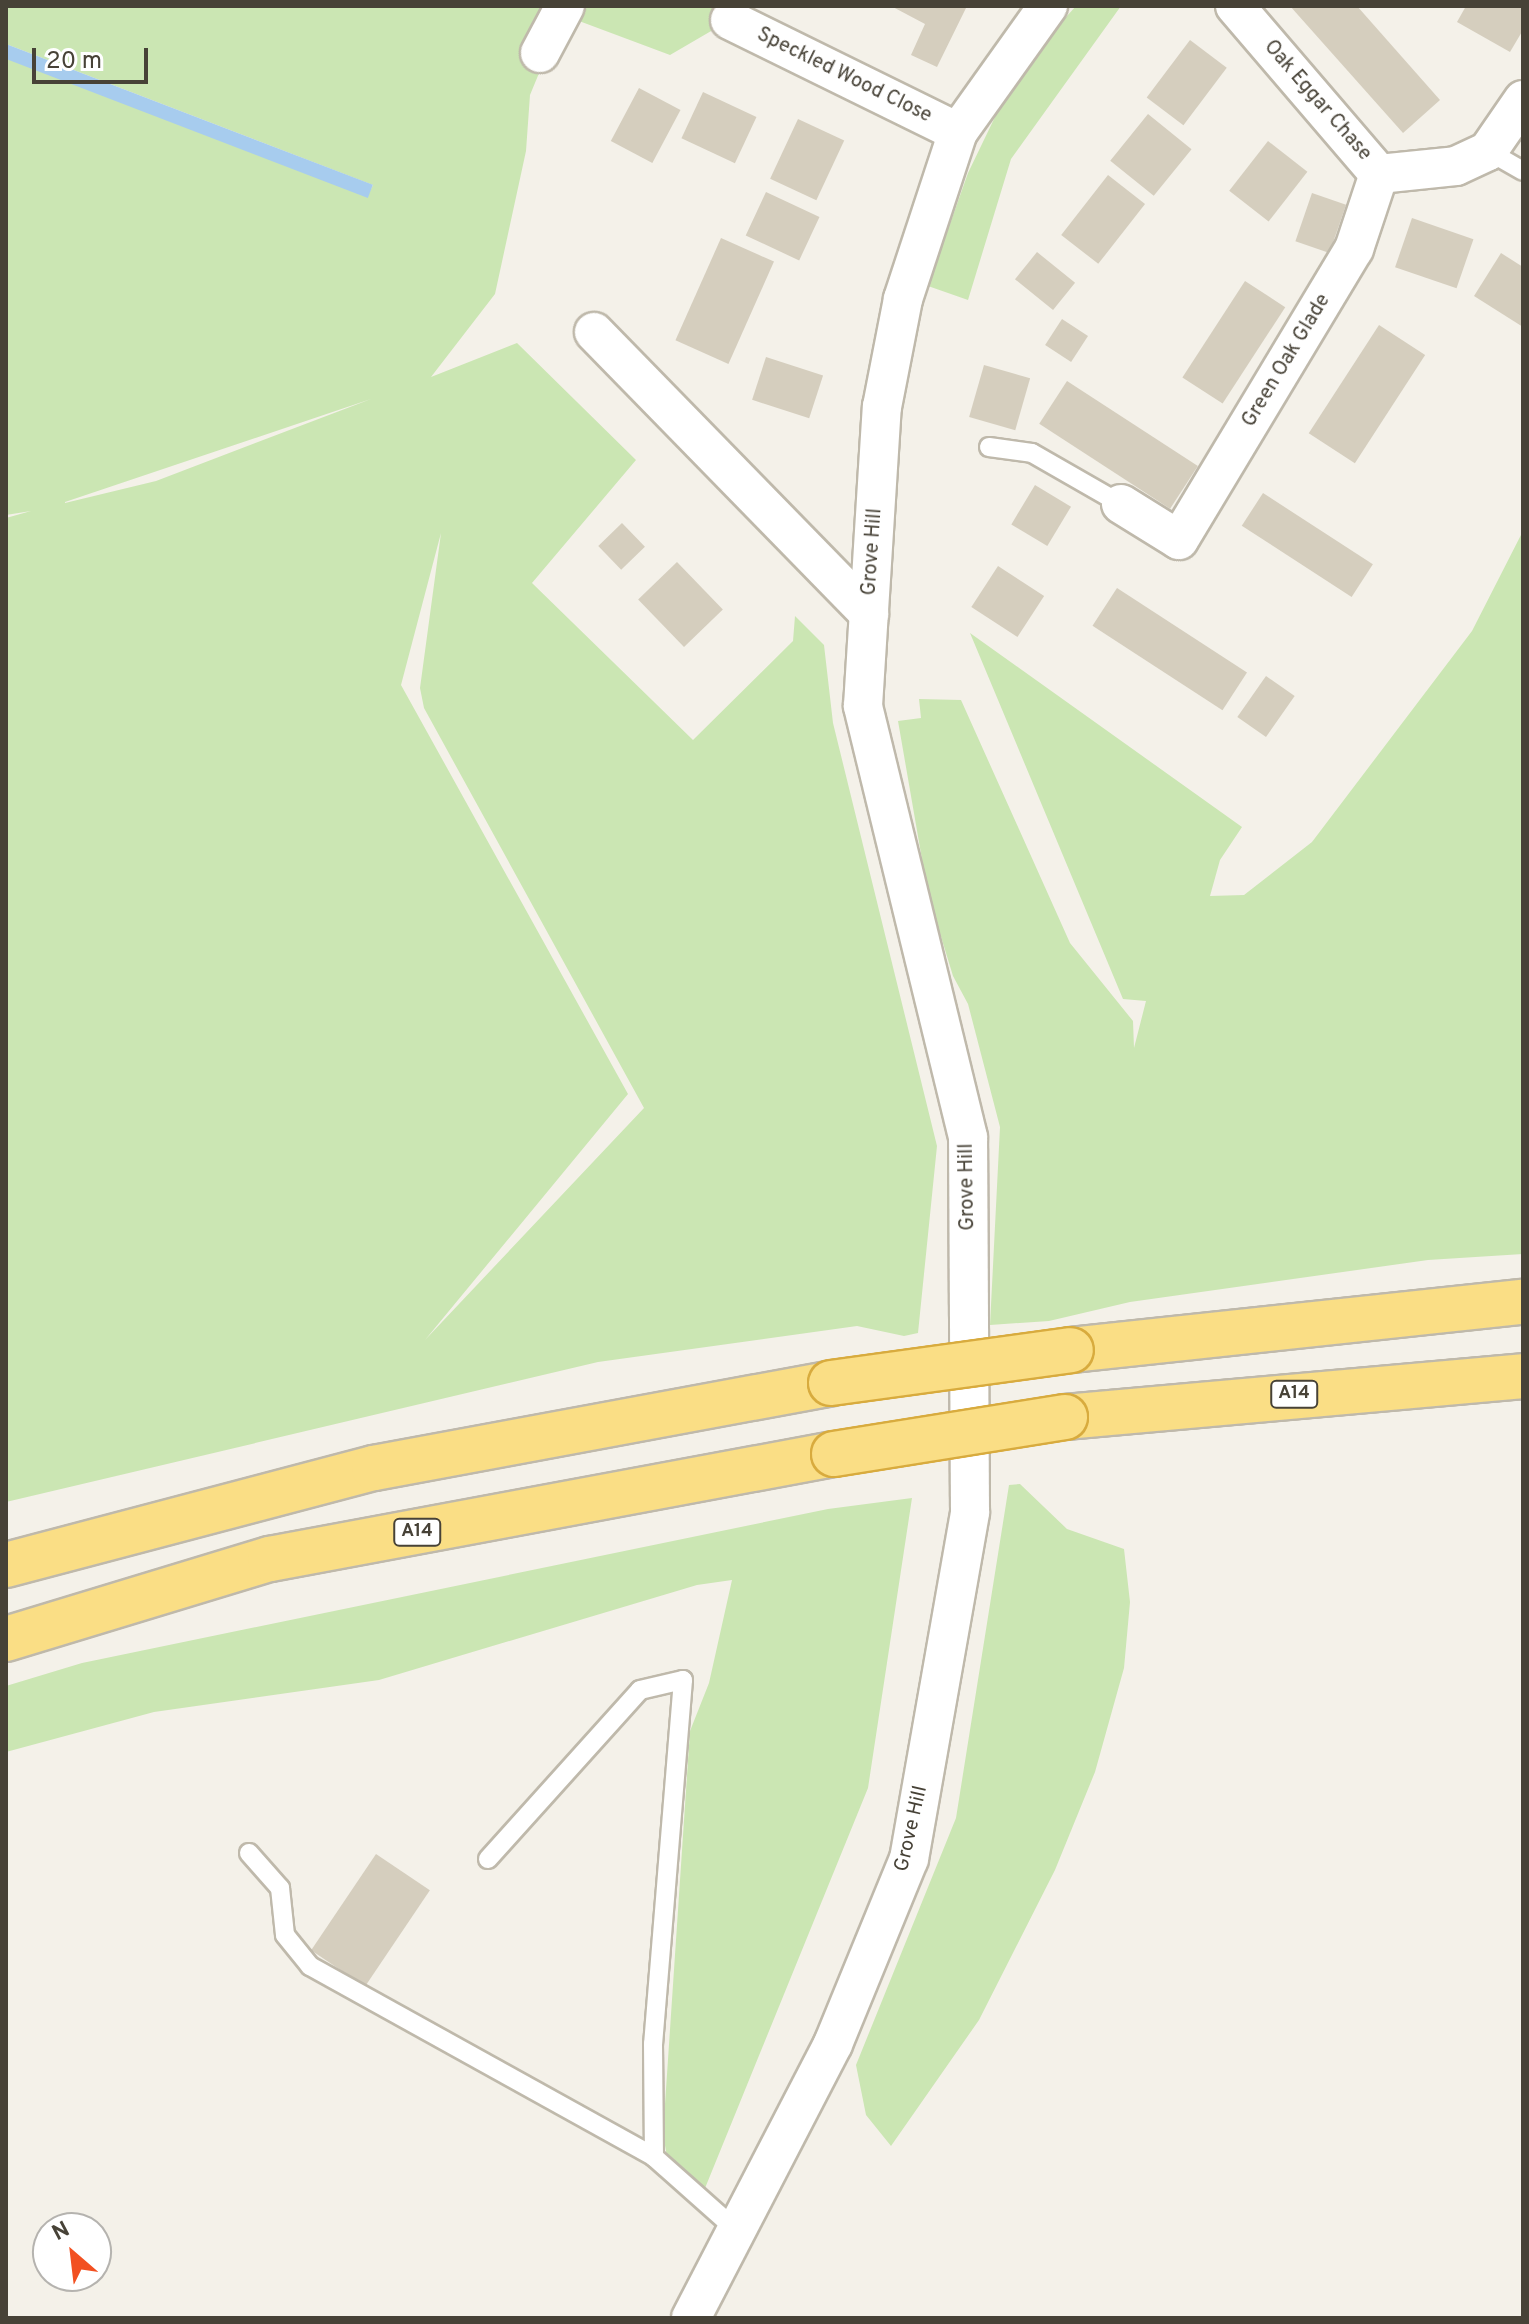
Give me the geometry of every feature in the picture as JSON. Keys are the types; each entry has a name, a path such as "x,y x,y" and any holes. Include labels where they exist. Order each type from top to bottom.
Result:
{"highway":[{"path":"6,1565 374,1468 831,1383 1071,1350 1523,1302"},
{"name":"A14","path":"6,1639 270,1559 834,1454 1065,1417 1523,1376"}],"street":[{"path":"540,53 565,6"},
{"name":"Grove Hill","path":"691,2318 734,2228 833,2044 909,1859 970,1512 968,1137 863,706 882,407 903,299 958,132 1048,6"},
{"name":"Oak Eggar Chase","path":"1235,6 1379,174 1456,166 1488,151"},
{"name":"Speckled Wood Close","path":"728,13 958,132"},
{"path":"1488,151 1523,100"},
{"name":"Green Oak Glade","path":"1121,504 1179,540 1354,249 1379,174"},
{"path":"594,332 869,614"}],"lane":[{"path":"1488,151 1523,171"},
{"path":"989,447 1032,453 1121,504"},
{"path":"488,1859 640,1690 683,1680 653,2044 654,2157"},
{"path":"249,1853 280,1888 285,1935 310,1966 654,2157 734,2228"}],"green space":[{"path":"6,6 717,6 730,20 670,55 563,15 530,95 526,151 495,294 431,377 517,343 636,460 532,583 693,740 793,641 795,616 824,645 833,723 937,1146 918,1333 904,1336 857,1326 598,1362 6,1502 6,518 31,511 6,515 6,58 368,195 373,185 6,44","holes":["371,399 156,481 65,503 65,502","441,533 420,688 424,708 644,1108 425,1340 628,1094 401,685"]},
{"path":"1076,6 1121,6 1011,159 968,300 928,286 968,173 995,117 1028,59"},
{"path":"1523,531 1523,1254 1428,1260 1130,1302 1049,1321 990,1325 1000,1127 968,1004 953,976 928,894 898,721 921,718 919,699 961,700 1070,943 1133,1021 1134,1048 1146,1001 1123,999 970,633 1242,827 1220,860 1210,896 1244,895 1312,842 1472,631"},
{"path":"1020,1484 1067,1529 1124,1549 1130,1602 1124,1668 1095,1772 1055,1870 979,2020 891,2146 866,2115 856,2065 956,1818 1009,1485"},
{"path":"912,1498 868,1788 701,2198 670,2174 663,2134 690,1731 709,1683 732,1580 697,1585 379,1680 154,1712 6,1752 6,1686 82,1663 828,1509"}],"water":[{"path":"6,44 373,185 368,198 6,59"}],"building":[{"path":"891,6 967,6 937,67 911,55 925,24"},
{"path":"1290,6 1357,6 1440,100 1403,133"},
{"path":"1466,6 1523,6 1523,30 1510,52 1457,22"},
{"path":"1190,40 1227,68 1183,125 1147,98"},
{"path":"639,88 680,110 652,163 611,141"},
{"path":"703,92 756,117 735,163 681,138"},
{"path":"1148,114 1192,149 1154,196 1110,161"},
{"path":"798,119 844,141 816,200 770,179"},
{"path":"1268,141 1307,172 1269,221 1229,191"},
{"path":"1108,175 1145,204 1098,264 1061,235"},
{"path":"766,192 819,217 799,260 746,236"},
{"path":"1312,193 1346,205 1329,253 1295,241"},
{"path":"1412,218 1473,239 1457,288 1395,267"},
{"path":"721,238 774,262 728,364 675,340"},
{"path":"1037,252 1075,283 1053,310 1015,279"},
{"path":"1501,253 1523,267 1523,327 1474,296"},
{"path":"1245,281 1285,307 1223,404 1182,377"},
{"path":"1062,319 1088,336 1071,362 1045,345"},
{"path":"1379,325 1425,355 1355,463 1309,433"},
{"path":"766,357 823,376 809,418 752,400"},
{"path":"984,365 1030,378 1015,430 969,417"},
{"path":"1067,381 1198,466 1170,509 1039,424"},
{"path":"1035,485 1071,507 1047,546 1011,524"},
{"path":"1263,493 1373,564 1352,597 1242,526"},
{"path":"622,523 645,547 621,570 598,546"},
{"path":"677,562 723,609 684,647 638,600"},
{"path":"998,566 1044,596 1017,637 971,607"},
{"path":"1117,588 1247,672 1222,710 1092,626"},
{"path":"1266,676 1295,696 1266,737 1237,717"},
{"path":"376,1854 430,1890 365,1987 311,1950"}]}
